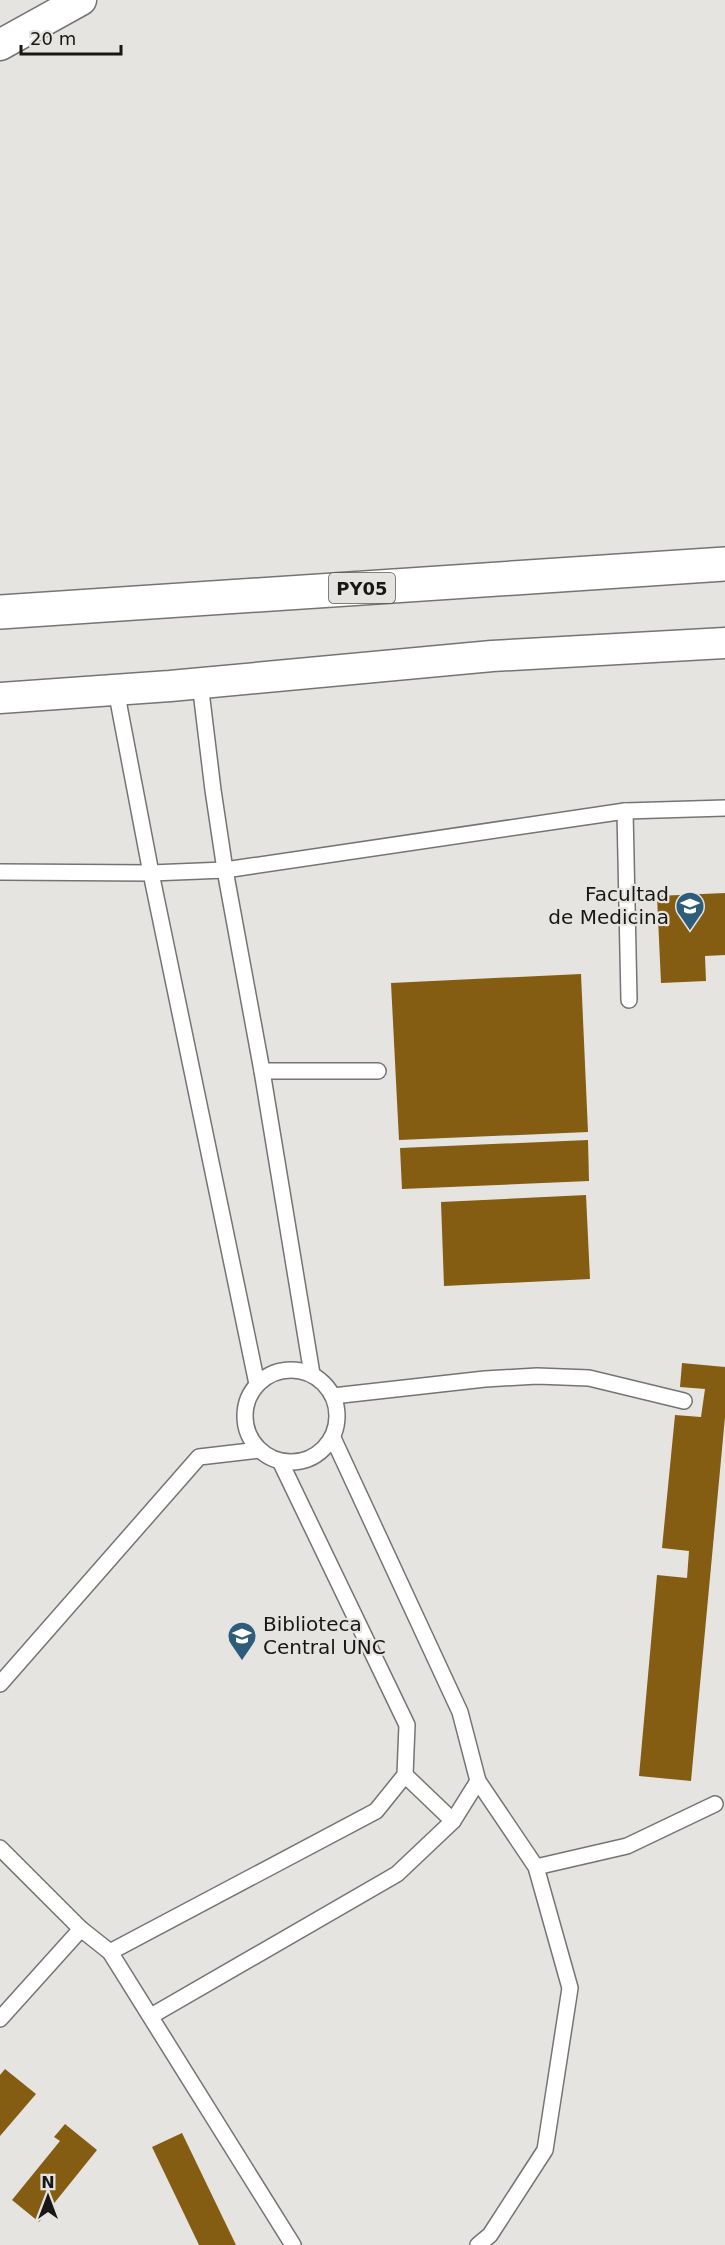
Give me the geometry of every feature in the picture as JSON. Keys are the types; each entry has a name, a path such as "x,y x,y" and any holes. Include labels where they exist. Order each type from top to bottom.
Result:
{"highway":[{"name":"PY05","path":"0,612 725,564"}],"street":[{"path":"0,45 81,0"},
{"path":"0,698 200,683 492,656 725,643"}],"lane":[{"path":"200,683 225,870 262,1071 312,1374"},
{"path":"116,690 151,873 257,1384"},
{"path":"0,872 151,873 225,870 625,811 725,808"},
{"path":"625,811 629,1000"},
{"path":"262,1071 378,1071"},
{"path":"110,1952 376,1811 405,1775 407,1725 281,1463 259,1450 247,1432 245,1407 257,1384 277,1372 295,1370 312,1374 325,1383 333,1396 338,1412 333,1438 320,1453 306,1461 281,1463"},
{"path":"333,1396 485,1379 537,1376 589,1378 684,1401"},
{"path":"333,1438 460,1712 478,1781 536,1867 570,1988 545,2150 490,2235 478,2245"},
{"path":"0,1684 199,1457 259,1450"},
{"path":"405,1775 453,1821"},
{"path":"151,2016 397,1874 453,1821 478,1781"},
{"path":"536,1867 627,1846 715,1804"},
{"path":"0,1848 81,1929 110,1952 293,2245"},
{"path":"0,2019 81,1929"}],"building":[{"path":"725,893 725,955 705,956 706,981 661,983 657,896"},
{"path":"581,974 588,1132 399,1140 391,983"},
{"path":"588,1140 589,1181 402,1189 400,1148"},
{"path":"586,1195 590,1279 444,1286 441,1202"},
{"path":"682,1363 725,1367 725,1417 691,1781 639,1776 657,1575 687,1578 689,1551 662,1548 675,1415 701,1417 705,1389 680,1387"},
{"path":"5,2069 36,2094 0,2136 0,2075"},
{"path":"65,2124 97,2150 39,2222 12,2200 60,2141 54,2137"},
{"path":"182,2133 236,2245 199,2245 152,2147"}],"place":[{"name":"Facultad de Medicina","path":"690,932"},
{"name":"Biblioteca Central UNC","path":"242,1662"}]}
